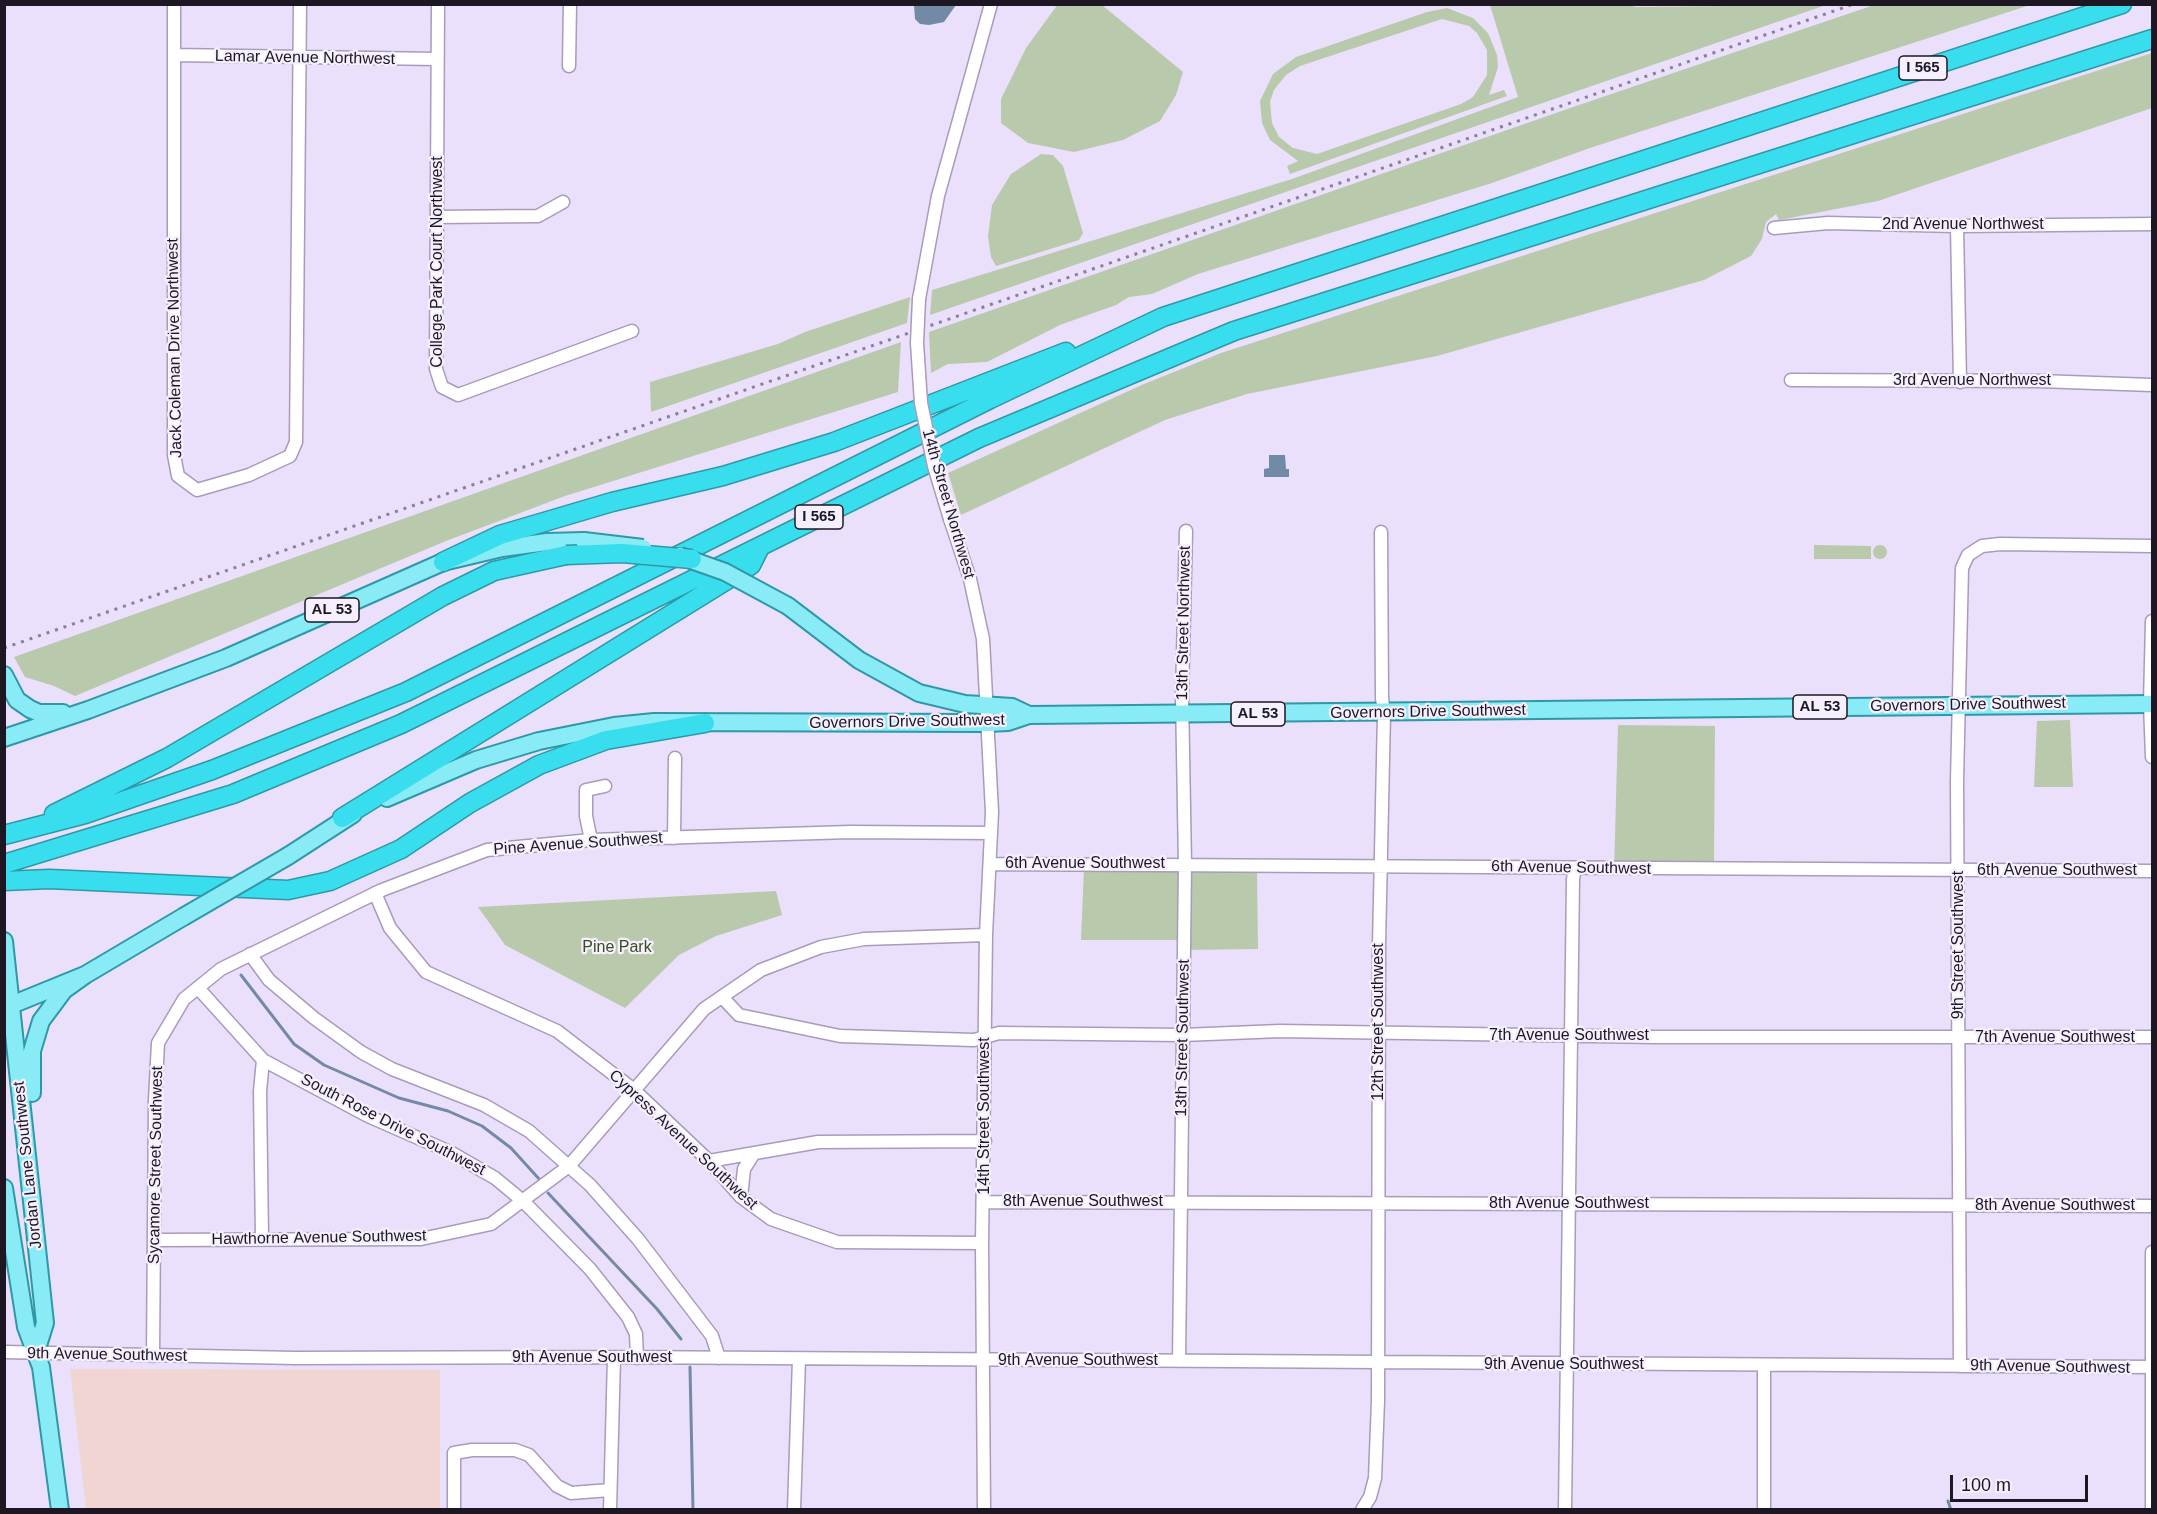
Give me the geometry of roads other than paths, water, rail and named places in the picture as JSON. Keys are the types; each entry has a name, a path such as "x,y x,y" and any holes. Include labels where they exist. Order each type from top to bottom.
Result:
{"highway":[{"name":"I 565","path":"11,834 85,814 212,770 406,692 990,399 1163,317 2122,4"},
{"name":"I 565","path":"4,864 233,794 401,724 979,438 1234,331 2152,39"},
{"path":"442,562 500,535 612,502 723,476 834,442 1047,358 1163,317"},
{"path":"342,819 751,565 760,547"},
{"path":"11,834 167,758 443,596 494,571 566,555 622,553 692,559"},
{"path":"4,880 49,879 288,890 309,886 330,881 401,849 470,803 539,765 606,740 705,723"}],"main road":[{"name":"AL 53","path":"4,738 88,711 226,658 442,562 502,548 546,542 584,541 622,544 692,559 725,572 788,606 859,660 889,679 919,693 948,700 1012,707 1029,715"},
{"name":"AL 53","path":"4,675 17,700 39,713 88,711"},
{"name":"Governors Drive Southwest","path":"705,723 988,723 1008,722 1029,715 2151,704"},
{"name":"AL 53","path":"8,1007 85,975 288,855 342,819 476,760 539,741 614,726 654,722 705,723"},
{"name":"Jordan Lane Southwest","path":"4,941 8,1007 45,1323 36,1352"},
{"path":"40,1277 32,1051 41,1021 52,1005 64,990 85,975"},
{"name":"Jordan Lane Southwest","path":"4,1188 26,1327 36,1352 49,1420 60,1509"}],"street":[{"name":"Jack Coleman Drive Northwest","path":"174,4 174,455 178,476 197,490 249,475 290,456 296,442 300,226 298,58 300,4"},
{"name":"College Park Court Northwest","path":"438,4 436,369 442,387 458,395 632,331"},
{"path":"569,66 570,4"},
{"name":"14th Street Northwest","path":"988,723 987,680 979,620 970,579 934,466 921,403 917,343 919,299 938,196 991,4"},
{"name":"Lamar Avenue Northwest","path":"174,56 437,59"},
{"path":"437,217 538,216 563,202"},
{"name":"2nd Avenue Northwest","path":"1774,228 1828,223 1958,226 2152,224"},
{"path":"1958,226 1960,382"},
{"name":"3rd Avenue Northwest","path":"1791,380 2152,385"},
{"name":"13th Street Northwest","path":"1184,714 1182,696 1186,531"},
{"name":"12th Street Southwest","path":"1362,1509 1370,1497 1375,1478 1378,1364 1380,867 1384,713 1381,532"},
{"name":"9th Street Southwest","path":"1960,1366 1958,870 1959,583 1962,568 1968,555 1983,546 2000,544 2152,546"},
{"path":"2152,621 2152,757"},
{"name":"13th Street Southwest","path":"1179,1361 1185,864 1184,714"},
{"name":"14th Street Southwest","path":"984,1509 982,1243 985,1202 986,935 991,833 988,723"},
{"path":"674,838 675,758"},
{"path":"591,840 586,816 586,790 605,786"},
{"name":"Pine Avenue Southwest","path":"198,988 221,969 375,893 487,850 591,840 850,832 991,833"},
{"name":"6th Avenue Southwest","path":"990,864 2152,871"},
{"path":"1565,1509 1573,879 1575,868"},
{"name":"Cypress Avenue Southwest","path":"375,893 390,928 426,972 557,1031 634,1090 709,1161 741,1197 771,1219 837,1242 982,1243"},
{"name":"Hawthorne Avenue Southwest","path":"154,1240 421,1239 491,1224 524,1202 569,1166 704,1009 761,970 822,946 864,939 986,935"},
{"path":"250,954 269,980 314,1018 361,1052 392,1069 484,1106 528,1131 569,1166 590,1185 638,1239 712,1336 718,1358"},
{"name":"South Rose Drive Southwest","path":"198,988 263,1060 368,1116 450,1152 495,1178 524,1202 590,1269 628,1317 636,1334 637,1358"},
{"name":"Sycamore Street Southwest","path":"153,1356 158,1043 184,999 198,988"},
{"name":"7th Avenue Southwest","path":"723,998 740,1015 840,1036 974,1040 999,1033 1183,1035 1280,1031 1379,1035 1855,1036 1959,1039 2152,1037"},
{"path":"262,1239 260,1091 263,1060"},
{"path":"709,1161 818,1142 985,1141"},
{"path":"741,1197 744,1169 754,1153"},
{"name":"8th Avenue Southwest","path":"985,1202 2152,1206"},
{"path":"2152,1252 2152,1509"},
{"name":"9th Avenue Southwest","path":"4,1353 153,1356 614,1357 1378,1364 2152,1367"},
{"path":"610,1509 614,1357"},
{"path":"794,1509 799,1359"},
{"path":"1764,1365 1764,1509"},
{"path":"454,1509 454,1453 472,1450 515,1450 529,1455 556,1486 571,1493 610,1490"}],"water":[{"path":"914,4 956,5 944,22 929,25 920,24 915,19"},
{"path":"1269,455 1285,455 1289,477 1264,477 1264,469 1269,468"}],"waterway":[{"path":"241,975 294,1044 324,1065 399,1098 448,1111 482,1126 511,1148 540,1180"},
{"path":"548,1193 657,1309 681,1339"},
{"path":"690,1367 693,1510"},
{"path":"1948,1501 1951,1510"}],"railway":[{"path":"4,648 1854,4"}],"park label":[{"name":"Pine Park","path":"617,948"}]}
